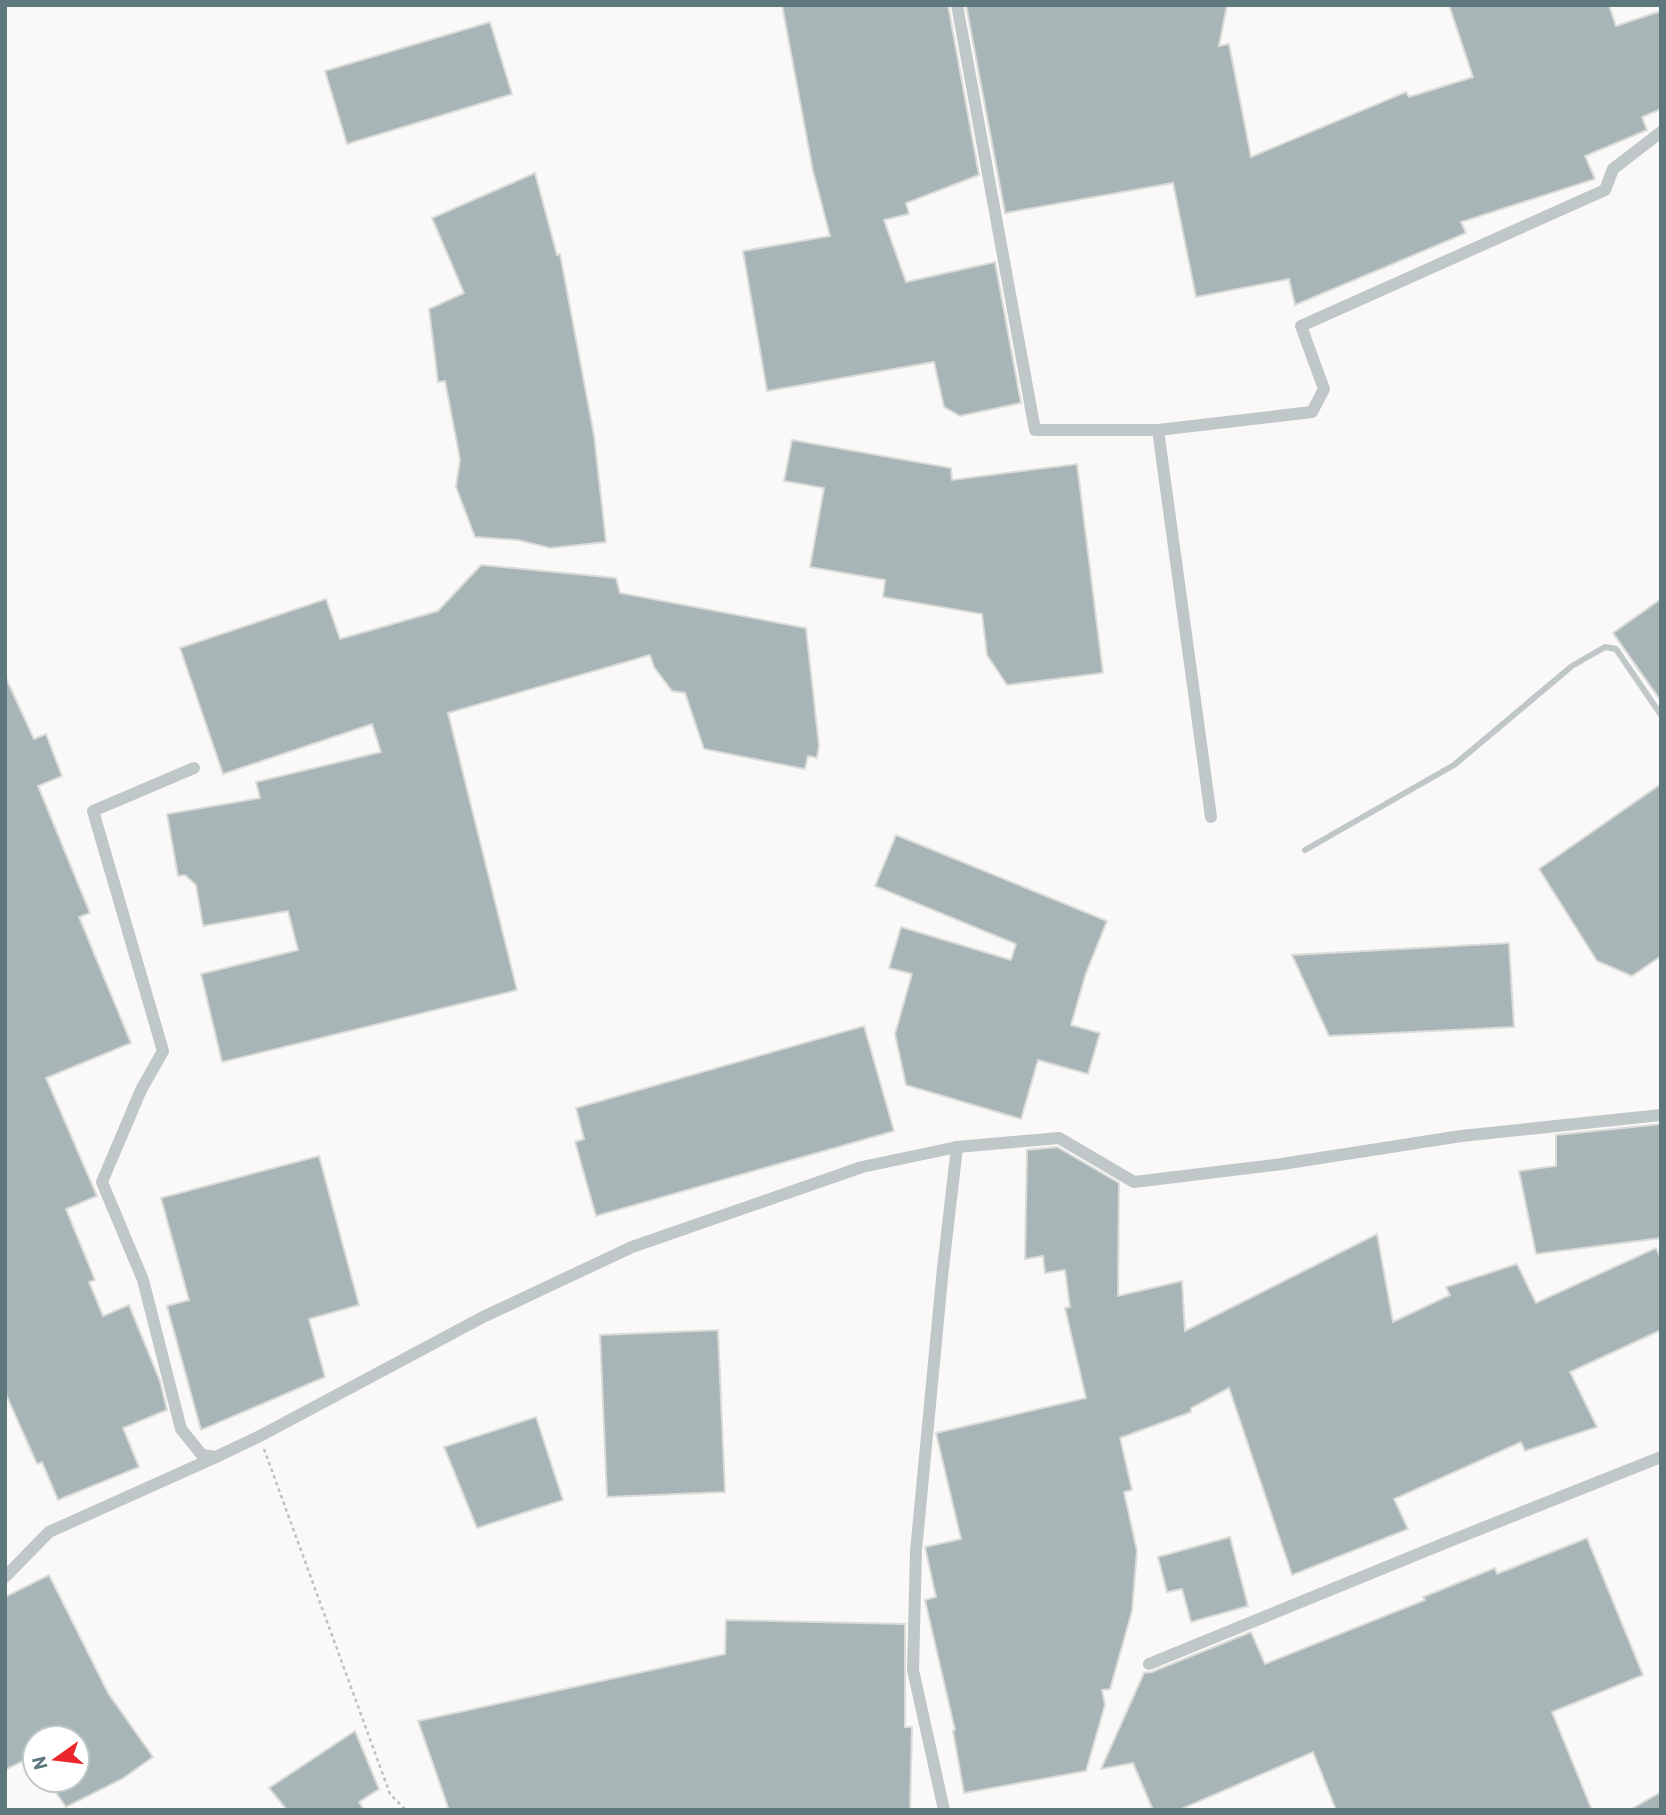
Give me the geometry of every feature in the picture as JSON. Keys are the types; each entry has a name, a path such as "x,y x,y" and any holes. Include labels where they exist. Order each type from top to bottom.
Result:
{"street":[{"path":"957,5 1035,430 1158,430 1312,412 1324,388 1301,326 1605,190 1613,169 1661,132"},
{"path":"1158,430 1211,817"},
{"path":"194,768 93,811 163,1051 141,1090 102,1182 143,1280 181,1429 202,1455 216,1457"},
{"path":"5,1577 49,1532 260,1436 483,1317 632,1247 862,1167 957,1147 1059,1138 1134,1182 1282,1164 1461,1136 1661,1115"},
{"path":"944,1810 913,1670 916,1551 957,1147"},
{"path":"1149,1664 1661,1457"}],"lane":[{"path":"1304,850 1454,765 1572,666 1605,647 1616,649 1661,715"}],"path":[{"path":"260,1436 390,1794 405,1810"}],"building":[{"path":"782,5 948,5 979,175 906,203 909,214 884,220 906,282 995,262 1021,403 960,416 944,407 934,362 767,391 743,251 830,236 813,171"},
{"path":"966,5 1227,5 1219,46 1229,44 1251,157 1406,92 1409,97 1473,77 1449,5 1609,5 1616,26 1661,11 1661,109 1642,117 1647,130 1585,156 1595,179 1461,222 1466,233 1295,305 1289,279 1196,297 1173,183 1005,213"},
{"path":"490,22 512,94 347,144 325,71"},
{"path":"535,173 557,255 560,254 594,435 606,542 550,548 518,540 475,537 456,487 460,459 445,381 438,382 429,309 464,293 432,218"},
{"path":"792,440 951,468 952,480 1077,464 1103,673 1007,685 987,655 982,614 883,597 885,580 810,567 824,488 784,481"},
{"path":"481,565 616,578 620,593 806,628 819,746 817,758 808,756 805,769 704,749 685,693 672,691 654,667 650,655 448,713 517,990 222,1062 201,974 298,950 288,911 203,926 196,885 185,875 178,876 167,814 260,798 256,782 381,752 372,724 223,774 180,648 326,599 340,639 438,611"},
{"path":"1661,599 1661,701 1613,633"},
{"path":"5,676 34,739 46,734 62,776 38,786 90,913 79,917 131,1043 46,1078 97,1196 66,1209 95,1280 89,1282 103,1316 129,1305 160,1381 167,1410 123,1428 139,1467 58,1500 42,1462 37,1464 5,1392"},
{"path":"1661,784 1661,956 1632,976 1597,961 1539,869"},
{"path":"896,835 1107,921 1086,973 1071,1025 1100,1033 1088,1074 1038,1060 1021,1119 906,1085 895,1034 912,974 889,968 901,927 1011,960 1016,944 875,886"},
{"path":"1509,943 1514,1027 1329,1036 1292,955"},
{"path":"864,1026 894,1131 596,1216 575,1142 584,1139 576,1108"},
{"path":"1661,1124 1661,1238 1536,1254 1519,1171 1556,1166 1556,1135"},
{"path":"1057,1147 1119,1183 1118,1296 1182,1281 1185,1331 1377,1234 1393,1322 1450,1295 1446,1287 1517,1264 1536,1303 1656,1248 1661,1258 1661,1330 1570,1372 1597,1427 1525,1451 1521,1442 1394,1499 1408,1529 1292,1575 1229,1388 1191,1408 1191,1412 1120,1438 1132,1490 1124,1492 1137,1551 1132,1611 1110,1689 1102,1690 1105,1705 1086,1771 964,1793 953,1731 955,1730 925,1600 936,1597 925,1547 961,1539 936,1433 1086,1398 1065,1308 1070,1307 1065,1270 1045,1273 1043,1256 1025,1259 1027,1150"},
{"path":"319,1156 359,1305 309,1319 325,1377 201,1430 167,1306 189,1300 161,1198"},
{"path":"718,1330 725,1492 607,1497 600,1335"},
{"path":"536,1417 563,1500 477,1528 444,1447"},
{"path":"1230,1537 1248,1606 1191,1622 1182,1589 1167,1592 1158,1557"},
{"path":"1587,1538 1643,1675 1552,1712 1592,1810 1336,1810 1313,1752 1179,1810 1153,1810 1133,1763 1101,1769 1144,1673 1251,1632 1265,1664 1425,1600 1423,1597 1495,1568 1497,1574"},
{"path":"49,1575 108,1693 153,1757 122,1779 66,1807 57,1794 91,1794 91,1724 21,1724 21,1762 5,1770 5,1597"},
{"path":"726,1620 905,1624 905,1727 912,1727 910,1810 449,1810 418,1721 725,1654"},
{"path":"355,1731 379,1789 359,1802 364,1810 287,1810 269,1788"},
{"path":"1661,1792 1661,1810 1630,1810"}]}
